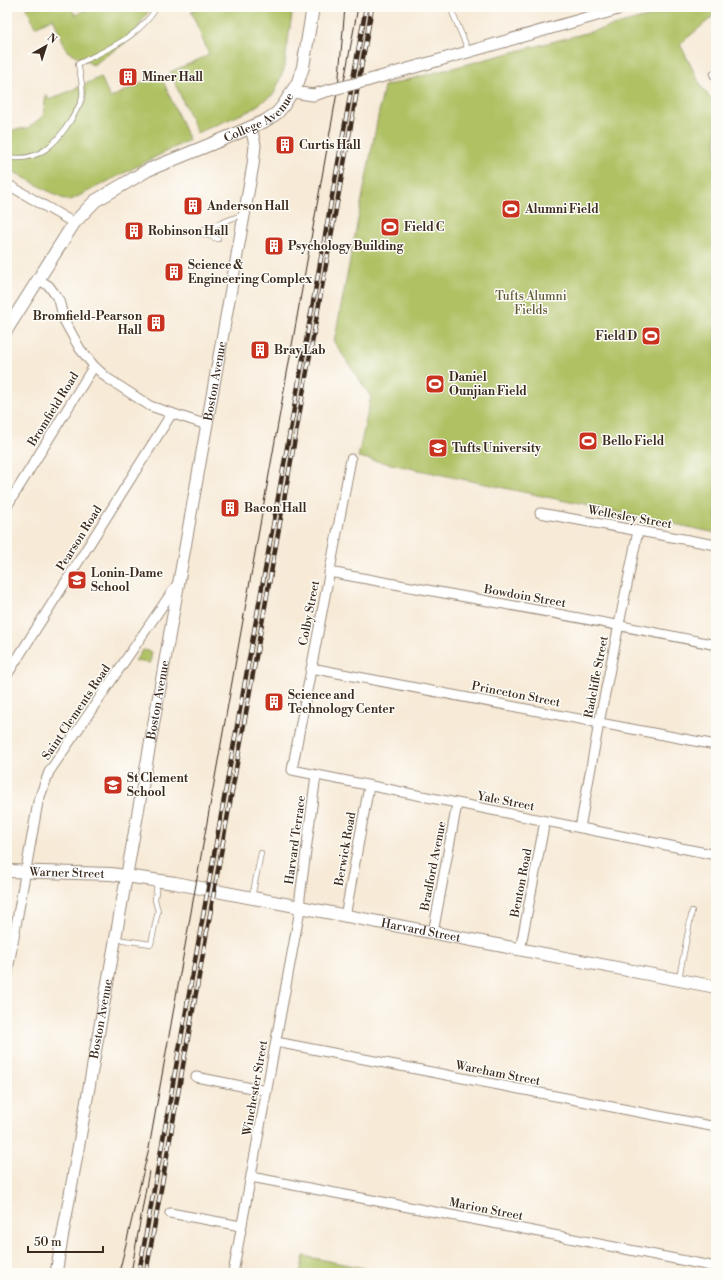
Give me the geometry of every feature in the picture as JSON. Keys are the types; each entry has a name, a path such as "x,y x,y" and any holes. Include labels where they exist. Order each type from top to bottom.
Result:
{"main road":[{"path":"293,92 298,82 302,67 313,7"},
{"name":"College Avenue","path":"7,329 74,223 95,201 148,170 264,121 277,113 293,92"},
{"name":"Warner Street","path":"7,870 126,876"},
{"name":"Harvard Street","path":"126,876 158,880 716,987"}],"street":[{"name":"College Avenue","path":"293,92 313,94 366,81 625,7"},
{"name":"Boston Avenue","path":"56,1273 255,150 251,127"},
{"path":"7,184 74,223"},
{"path":"38,279 49,286 59,300 64,320 80,348 94,366 107,378 150,406 207,425"},
{"name":"Bromfield Road","path":"7,506 94,366"},
{"name":"Pearson Road","path":"7,675 172,413"},
{"name":"Colby Street","path":"292,770 310,668 351,459"},
{"name":"Wellesley Street","path":"540,513 716,545"},
{"name":"Radcliffe Street","path":"580,828 599,723 638,530"},
{"name":"Bowdoin Street","path":"329,572 450,595 619,624 716,645"},
{"name":"Saint Clements Road","path":"7,976 38,802 50,772 180,580"},
{"name":"Princeton Street","path":"310,668 716,745"},
{"name":"Yale Street","path":"292,770 716,855"},
{"name":"Harvard Terrace","path":"300,907 300,897 316,775"},
{"name":"Berwick Road","path":"345,917 370,786"},
{"name":"Bradford Avenue","path":"433,933 457,804"},
{"name":"Benton Road","path":"520,950 545,821"},
{"name":"Winchester Street","path":"233,1273 300,907"},
{"name":"Wareham Street","path":"276,1042 716,1127"},
{"path":"196,1077 267,1091"},
{"name":"Marion Street","path":"251,1177 716,1267"},
{"path":"170,1213 242,1226"}],"lane":[{"path":"7,157 27,158 52,146 69,123 82,98 82,85 78,64 128,38 151,17 157,7"},
{"path":"450,7 468,52"},
{"path":"218,239 197,232 244,214"},
{"path":"251,898 261,853"},
{"path":"115,939 151,944 158,910 155,900 158,880"},
{"path":"679,980 692,911"}],"green space":[{"path":"26,7 71,7 75,15 89,8 90,10 97,7 151,7 139,26 141,32 93,65 67,51 53,18 35,27"},
{"path":"200,7 293,7 284,69 274,94 249,111 197,133 170,72 209,55 191,11"},
{"name":"Tufts Alumni Fields","path":"685,7 716,7 716,14 680,44 701,86 716,106 716,533 358,457 371,397 334,342 384,86"},
{"path":"160,74 189,140 69,201 57,196 7,168 7,131 28,128 43,116 46,94 49,100 101,77 110,98"},
{"path":"144,650 152,652 150,663 135,661"},
{"path":"304,1256 388,1273 300,1273"}],"tram line":[{"path":"119,1273 149,1148 338,87 345,7"},
{"path":"342,92 358,7"},
{"path":"131,1273 149,1171"}],"railway":[{"path":"139,1273 366,7"},
{"path":"146,1273 372,7"}],"place":[{"name":"Miner Hall","path":"128,77"},
{"name":"Curtis Hall","path":"285,145"},
{"name":"Anderson Hall","path":"193,206"},
{"name":"Alumni Field","path":"511,209"},
{"name":"Field C","path":"390,227"},
{"name":"Robinson Hall","path":"134,231"},
{"name":"Psychology Building","path":"274,246"},
{"name":"Science & Engineering Complex","path":"174,272"},
{"name":"Bromfield-Pearson Hall","path":"156,323"},
{"name":"Field D","path":"651,336"},
{"name":"Bray Lab","path":"260,350"},
{"name":"Daniel Ounjian Field","path":"435,384"},
{"name":"Bello Field","path":"588,441"},
{"name":"Tufts University","path":"438,448"},
{"name":"Bacon Hall","path":"230,508"},
{"name":"Lonin-Dame School","path":"77,580"},
{"name":"Science and Technology Center","path":"274,702"},
{"name":"St Clement School","path":"113,785"}]}
